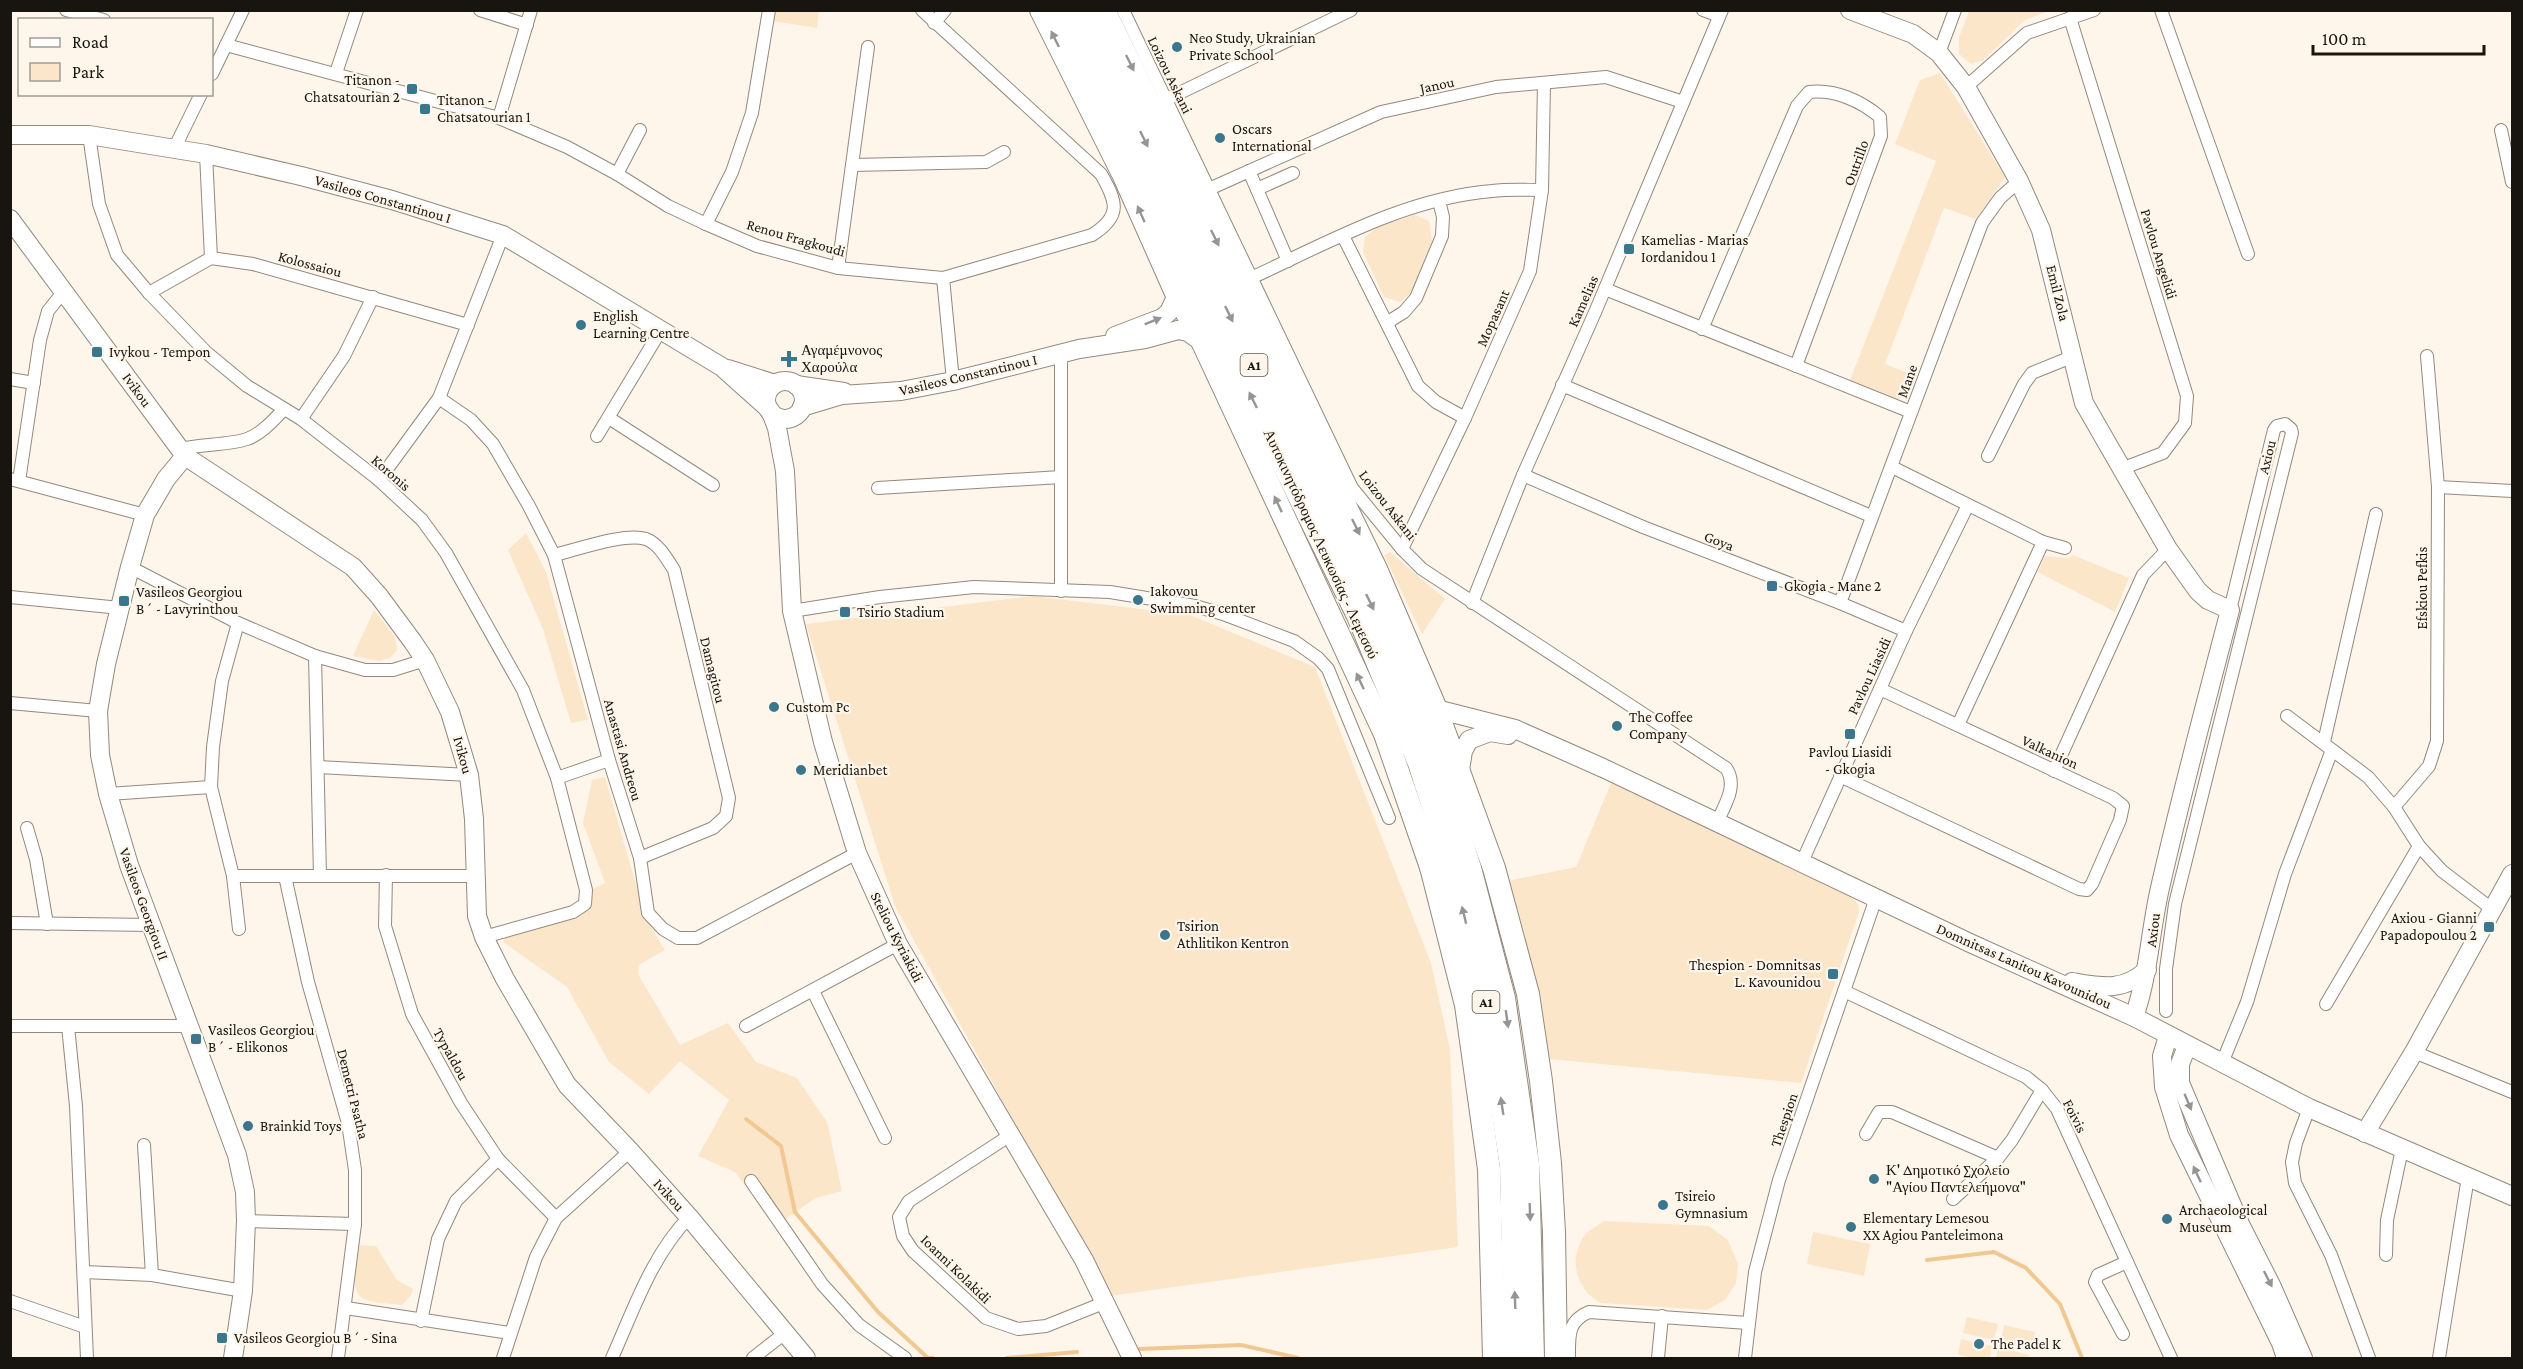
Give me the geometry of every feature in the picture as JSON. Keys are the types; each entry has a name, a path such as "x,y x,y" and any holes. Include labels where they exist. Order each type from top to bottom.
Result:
{"highway":[{"path":"1041,10 1124,176 1177,295 1203,343 1384,734 1433,873"},
{"name":"Αυτοκινητόδρομος Λευκωσίας - Λεμεσού","path":"1060,10 1358,616 1422,774 1454,872 1486,1000 1511,1166 1515,1359"},
{"name":"Αυτοκινητόδρομος Λευκωσίας - Λεμεσού","path":"1082,10 1374,609 1430,715 1504,998 1528,1164 1533,1359"},
{"path":"1104,10 1376,569 1444,757 1509,916"},
{"path":"1376,661 1416,801 1466,1005 1489,1169 1494,1359"},
{"path":"1430,715 1460,770 1509,916 1528,994 1550,1163 1556,1359"}],"street":[{"path":"66,10 100,18"},
{"path":"213,72 243,10"},
{"path":"336,73 357,10"},
{"path":"480,10 527,25"},
{"path":"499,118 531,10"},
{"path":"706,224 732,172 752,113 769,10"},
{"path":"922,10 934,23 945,10"},
{"name":"Loizou Askani","path":"1123,10 1352,488 1402,549 1422,569 1726,768 1730,774 1730,792 1717,822"},
{"path":"1165,100 1351,10"},
{"path":"1703,10 1720,13"},
{"name":"Emil Zola","path":"1850,10 1913,34 1939,53 1966,87 2019,181 2042,230 2084,403 2168,549 2198,591 2208,600 2230,610"},
{"path":"1939,53 1955,10"},
{"path":"1966,87 2027,33 2094,10"},
{"path":"2161,10 2248,254"},
{"name":"Kamelias","path":"1472,603 1523,475 1605,290 1720,13"},
{"name":"Pavlou Angelidi","path":"2070,18 2187,396 2185,423 2163,453 2121,469"},
{"name":"Renou Fragkoudi","path":"226,45 499,118 567,147 617,174 668,206 706,224 756,246 838,268 943,278 1092,235 1107,225 1115,208 1112,193 1101,174 934,23"},
{"path":"838,268 868,47"},
{"name":"Janou","path":"1209,189 1381,112 1496,87 1606,77 1683,102"},
{"name":"Mopasant","path":"1402,549 1465,418 1530,271 1542,190 1544,83"},
{"name":"Outrillo","path":"1702,328 1797,106 1809,92 1825,90 1866,105 1880,117 1881,136 1796,366"},
{"path":"174,149 200,96"},
{"path":"617,174 640,130"},
{"path":"2501,130 2512,182"},
{"name":"Vasileos Constantinou I","path":"10,135 89,135 206,154 381,197 503,236 722,367 770,410"},
{"name":"Koronis","path":"89,135 99,204 117,255 149,293 207,353 247,386 301,419 379,480 422,520 446,553 523,690 557,778 586,890 585,904 573,912 484,938"},
{"path":"852,165 986,162 1004,152"},
{"path":"149,293 211,258 206,154"},
{"path":"1249,171 1288,261"},
{"path":"1257,189 1293,173"},
{"name":"Mane","path":"1840,603 1982,223 2000,198 2019,181"},
{"path":"1251,278 1389,215 1439,201 1491,191 1542,190"},
{"path":"1388,322 1404,312 1416,298 1439,244 1443,217 1439,201"},
{"name":"Ivikou","path":"10,219 183,453 352,567 379,596 425,660 450,712 470,776 474,819 477,916 484,938 505,979 567,1085 689,1217 806,1359"},
{"path":"379,480 439,398 503,236"},
{"path":"1343,236 1419,386 1436,402 1465,418"},
{"name":"Kolossaiou","path":"211,258 253,264 468,326"},
{"path":"943,278 953,381"},
{"path":"1605,290 1911,412"},
{"path":"64,291 48,311 40,340 15,480 145,515"},
{"name":"Vasileos Constantinou I","path":"1079,349 1162,318 1169,312 1177,295"},
{"path":"301,419 344,356 373,297"},
{"path":"597,436 661,330"},
{"name":"Vasileos Constantinou I","path":"796,385 855,393 901,391 953,381 1079,349 1145,339 1178,330 1188,332 1203,343"},
{"path":"1061,353 1061,591"},
{"path":"1988,456 2024,384 2032,373 2074,356"},
{"name":"Efskiou Pefkis","path":"2394,807 2429,766 2437,741 2438,487 2427,356"},
{"name":"Vasileos Constantinou I","path":"722,367 775,384"},
{"path":"10,379 34,383"},
{"path":"784,381 796,385 803,395 799,411 786,418 770,410 766,398 775,384 784,381"},
{"path":"1562,385 1871,516"},
{"name":"Vasileos Constantinou I","path":"799,411 855,393"},
{"name":"Anastasi Andreou","path":"439,398 471,420 493,444 530,506 555,555 609,760 640,858 648,913 663,929 678,938 697,938 857,853"},
{"path":"183,453 198,444 246,439 272,422 284,409"},
{"name":"Steliou Kyriakidi","path":"770,410 777,428 785,471 792,611 823,742 857,853 898,944 1084,1260 1132,1359"},
{"name":"Steliou Kyriakidi","path":"785,471 799,411"},
{"path":"609,418 713,486"},
{"name":"Axiou","path":"2134,1017 2147,970 2158,898 2274,430 2277,426 2285,424 2292,433 2175,904 2166,969 2166,1011"},
{"name":"Vasileos Georgiou II","path":"183,453 145,515 129,567 106,663 98,711 100,755 108,794 129,865 237,1155 245,1192 246,1221 243,1291 233,1359"},
{"path":"1892,467 2043,542 2065,548"},
{"name":"Goya","path":"1523,475 1643,527 1906,631"},
{"path":"879,488 1061,477"},
{"path":"2438,487 2512,491"},
{"name":"Pavlou Liasidi","path":"1802,862 1906,631 1968,505"},
{"path":"2222,1062 2247,1002 2285,874 2328,746 2376,514"},
{"name":"Damagitou","path":"555,555 625,538 646,539 663,552 674,570 729,798 726,816 713,828 640,858"},
{"path":"1958,725 2043,542"},
{"path":"2054,771 2143,575 2168,549"},
{"path":"129,567 238,623 315,656 365,670 393,670 425,660"},
{"path":"792,611 880,597 974,587 1110,592 1204,608 1294,641 1318,658 1328,669 1389,818"},
{"path":"10,597 120,608"},
{"path":"238,623 222,681 213,747 211,787 233,876 239,929"},
{"path":"315,656 320,876"},
{"name":"Valkanion","path":"1840,776 2079,890 2087,890 2092,884 2120,820 2123,806 2113,798 1881,689"},
{"path":"10,703 98,711"},
{"name":"Domnitsas Lanitou Kavounidou","path":"1430,715 1515,729 1717,822 1970,943 2052,978 2134,1017 2309,1108 2512,1196"},
{"path":"2287,716 2368,777 2394,807 2419,846 2442,872 2492,909"},
{"name":"Domnitsas Lanitou Kavounidou","path":"1460,770 1463,751 1469,740 1490,732 1534,739"},
{"path":"557,778 609,760"},
{"path":"318,767 470,776"},
{"path":"2186,781 2205,785"},
{"path":"108,794 211,787"},
{"path":"27,828 36,859 47,924"},
{"path":"2326,1004 2419,846"},
{"path":"2365,1133 2414,1052 2512,874"},
{"name":"Typaldou","path":"386,875 385,926 412,1014 462,1103 498,1159 556,1218"},
{"path":"233,876 475,876"},
{"name":"Demetri Psatha","path":"285,876 308,982 348,1123 355,1170 355,1224 338,1359"},
{"name":"Thespion","path":"1745,1359 1755,1272 1779,1180 1876,898"},
{"path":"10,923 151,925"},
{"path":"746,1026 898,944"},
{"path":"2052,978 2114,986 2132,982 2147,970"},
{"path":"813,991 885,1138"},
{"name":"Foivis","path":"1844,991 2026,1077 2042,1090 2056,1109 2171,1359"},
{"path":"10,1026 190,1026"},
{"path":"68,1026 76,1106 87,1359"},
{"path":"2168,1036 2162,1066 2166,1099 2219,1220 2281,1343 2286,1359"},
{"path":"2187,1046 2180,1065 2180,1083 2240,1224 2276,1296 2303,1359"},
{"path":"2414,1052 2512,1092"},
{"path":"1953,1199 1998,1158 2012,1140 2042,1090"},
{"path":"2309,1108 2296,1143 2292,1162 2295,1183 2331,1255 2369,1359"},
{"path":"1866,1134 1879,1112 1892,1112 1998,1158"},
{"name":"Ioanni Kolakidi","path":"1009,1136 909,1201 899,1217 903,1236 913,1251 986,1318 1018,1329 1046,1326 1106,1302"},
{"path":"144,1145 152,1275"},
{"path":"2386,1255 2387,1220 2402,1149"},
{"path":"503,1359 536,1257 556,1218 630,1151"},
{"path":"421,1321 438,1239 456,1201 498,1159"},
{"path":"2439,1359 2468,1177"},
{"path":"751,1181 822,1284 860,1325 905,1359"},
{"path":"612,1359 651,1269 671,1236 689,1217"},
{"path":"246,1221 355,1224"},
{"path":"2123,1334 2095,1282 2098,1275 2127,1262"},
{"path":"84,1272 152,1275 243,1291"},
{"path":"10,1301 85,1327"},
{"path":"346,1308 510,1333"},
{"path":"1569,1359 1570,1328 1577,1317 1589,1312 1748,1323"},
{"path":"1658,1359 1662,1316"},
{"path":"753,1359 785,1333"}],"green space":[{"path":"774,11 819,11 817,28 772,21"},
{"path":"1969,11 2049,11 2025,20 1983,60 1971,64 1959,54 1959,37"},
{"path":"1940,73 2005,177 1976,219 1944,208 1885,364 1916,376 1909,395 1898,399 1850,380 1936,161 1895,144 1920,80"},
{"path":"1415,215 1429,221 1432,241 1412,292 1400,302 1384,297 1363,252 1365,237 1379,226"},
{"path":"526,533 546,572 588,720 571,723 543,629 508,550"},
{"path":"1390,552 1445,599 1422,634 1384,555"},
{"path":"2073,555 2129,578 2115,612 2038,572 2045,556 2069,558"},
{"name":"Tsirion Athlitikon Kentron","path":"1033,596 1190,615 1315,667 1431,963 1450,1049 1458,1247 1110,1296 895,906 806,624"},
{"path":"374,610 395,637 397,650 390,658 379,661 353,656"},
{"path":"605,777 646,919 665,950 639,965 638,974 680,1045 728,1023 756,1062 797,1078 827,1122 842,1191 816,1198 775,1226 735,1172 698,1156 729,1100 680,1061 649,1094 609,1062 567,987 503,942 507,935 577,917 591,890 605,883 583,823 592,780"},
{"path":"1611,783 1852,897 1858,904 1859,912 1801,1083 1549,1059 1507,881 1576,867"},
{"path":"1604,1221 1709,1226 1728,1240 1738,1264 1736,1283 1725,1300 1707,1310 1600,1303 1585,1290 1580,1282 1576,1255 1584,1236"},
{"path":"1813,1232 1870,1244 1864,1276 1807,1264"},
{"path":"360,1245 376,1246 397,1280 413,1289 402,1305 373,1302 359,1295 356,1289 355,1274"},
{"path":"1967,1317 1998,1324 1994,1340 1963,1333"},
{"path":"2004,1325 2035,1332 2032,1348 2001,1341"},
{"path":"1961,1339 1992,1346 1990,1358 1958,1355"},
{"path":"1998,1347 2029,1355 2028,1358 1996,1358"}],"waterway":[{"path":"746,1119 781,1146 795,1212 878,1312 928,1358 933,1358"},
{"path":"1927,1260 1994,1252 2026,1268 2060,1304 2082,1358"},
{"path":"1139,1349 1241,1345 1298,1358"},
{"path":"1007,1358 1077,1352"}],"place":[{"name":"Neo Study, Ukrainian Private School","path":"1177,47"},
{"name":"Titanon - Chatsatourian 2","path":"412,89"},
{"name":"Titanon - Chatsatourian 1","path":"425,109"},
{"name":"Oscars International","path":"1220,138"},
{"name":"Kamelias - Marias Iordanidou 1","path":"1629,249"},
{"name":"English Learning Centre","path":"581,325"},
{"name":"Ivykou - Tempon","path":"97,352"},
{"name":"Αγαμέμνονος Χαρούλα","path":"789,359"},
{"name":"Gkogia - Mane 2","path":"1772,586"},
{"name":"Iakovou Swimming center","path":"1138,600"},
{"name":"Vasileos Georgiou B´ - Lavyrinthou","path":"124,601"},
{"name":"Tsirio Stadium","path":"845,612"},
{"name":"Custom Pc","path":"774,707"},
{"name":"The Coffee Company","path":"1617,726"},
{"name":"Pavlou Liasidi - Gkogia","path":"1850,734"},
{"name":"Meridianbet","path":"801,770"},
{"name":"Axiou - Gianni Papadopoulou 2","path":"2489,927"},
{"name":"Tsirion Athlitikon Kentron","path":"1165,935"},
{"name":"Thespion - Domnitsas L. Kavounidou","path":"1833,974"},
{"name":"Vasileos Georgiou B´ - Elikonos","path":"196,1039"},
{"name":"Brainkid Toys","path":"248,1126"},
{"name":"Κ' Δημοτικό Σχολείο \"Αγίου Παντελεήμονα\"","path":"1874,1179"},
{"name":"Tsireio Gymnasium","path":"1663,1205"},
{"name":"Archaeological Museum","path":"2167,1219"},
{"name":"Elementary Lemesou XX Agiou Panteleimona","path":"1851,1227"},
{"name":"Vasileos Georgiou B´ - Sina","path":"222,1338"},
{"name":"The Padel K","path":"1979,1344"}]}
